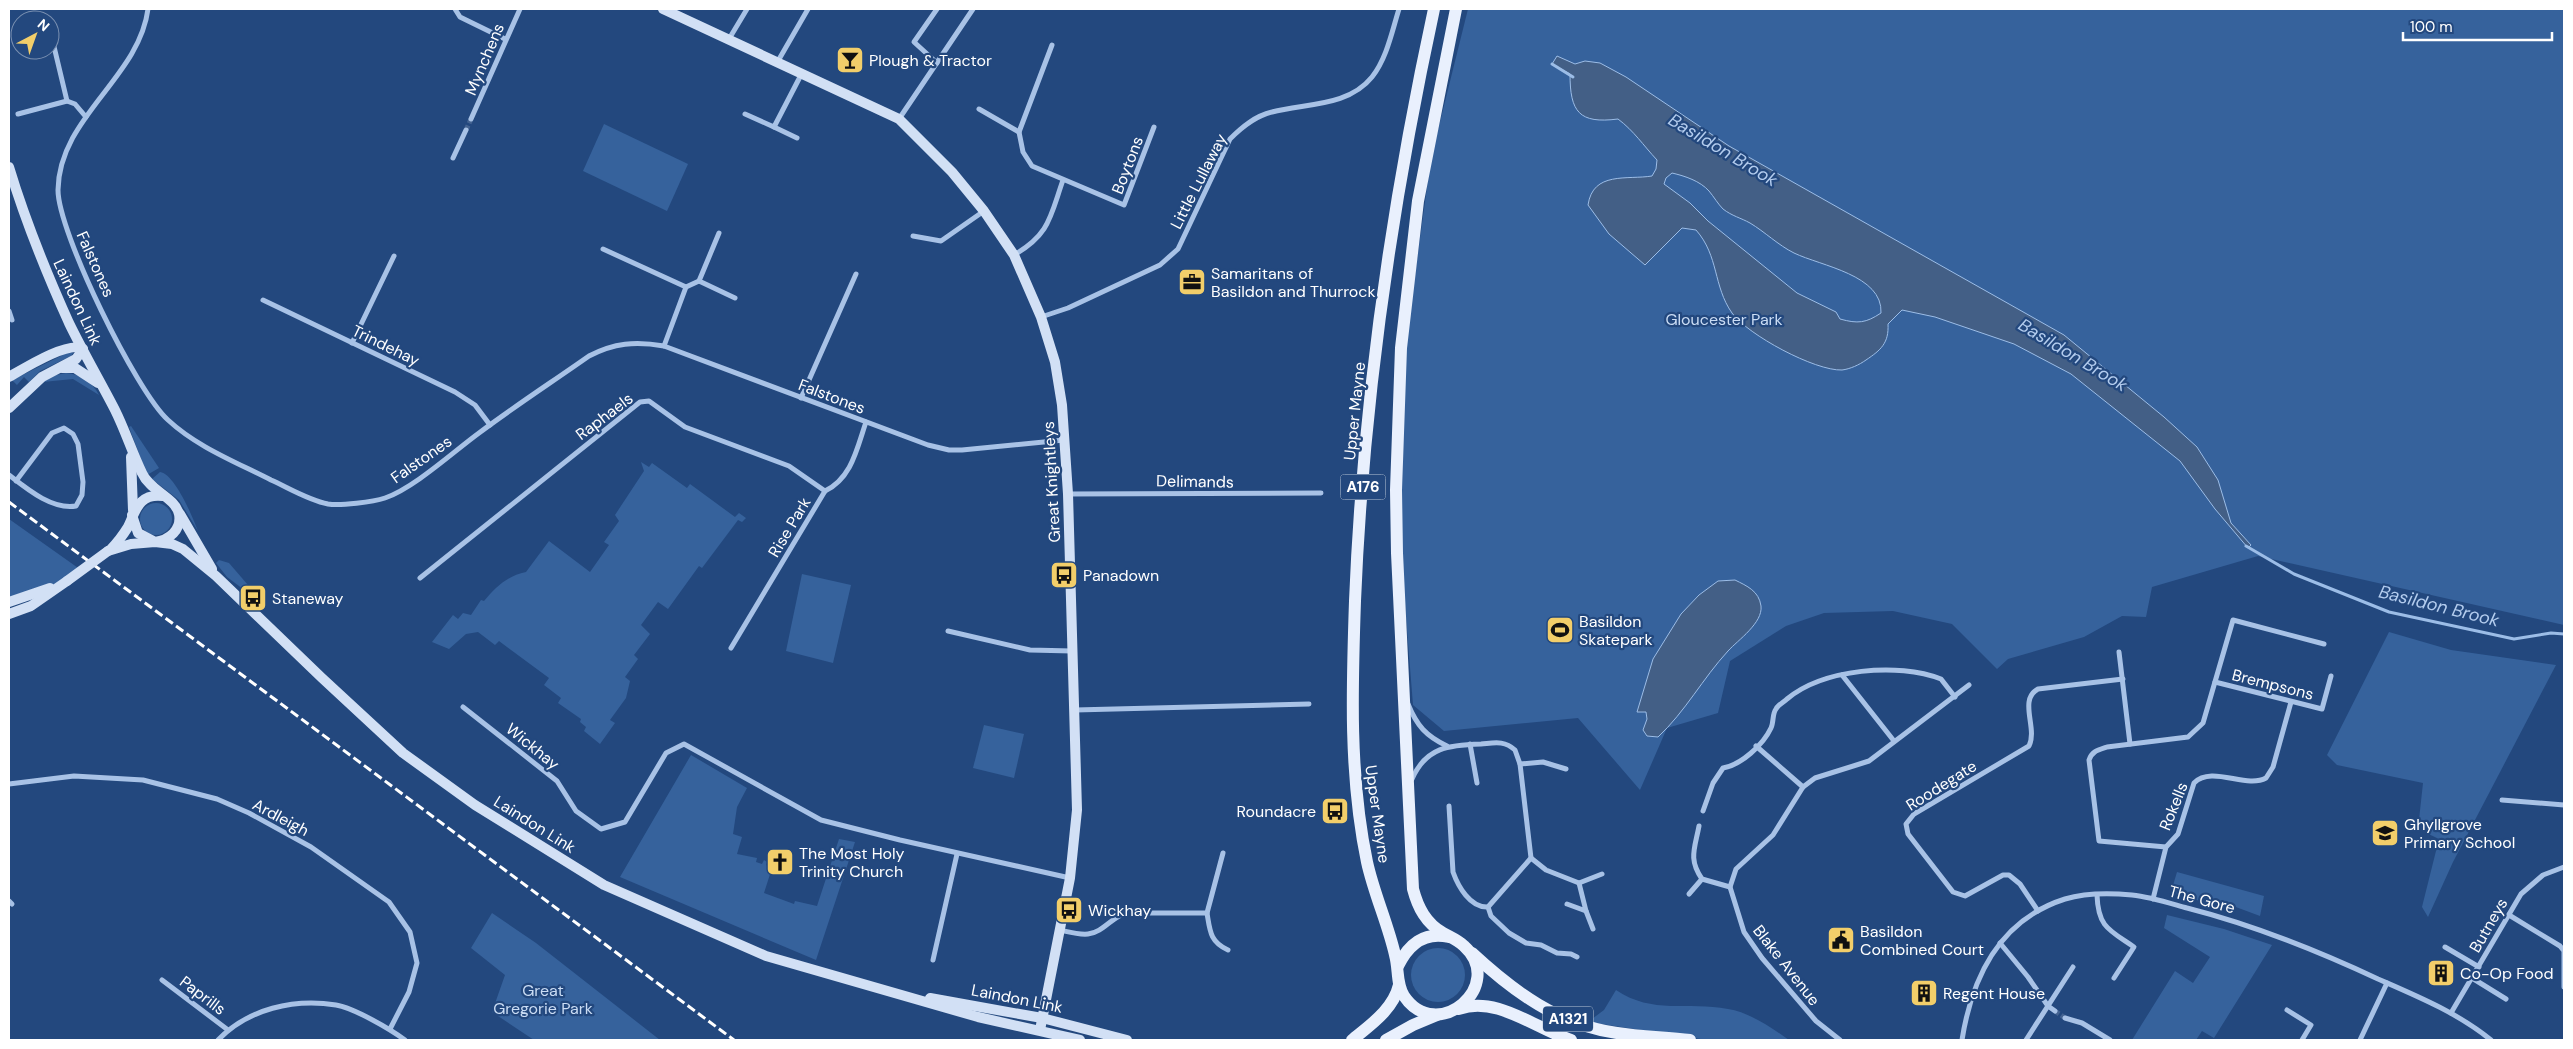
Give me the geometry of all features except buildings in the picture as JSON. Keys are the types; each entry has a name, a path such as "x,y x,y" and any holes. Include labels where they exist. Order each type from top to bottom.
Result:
{"main road":[{"name":"Upper Mayne","path":"1399,985 1398,966 1370,878 1359,809 1352,733 1355,602 1366,441 1386,276 1404,157 1434,9"},
{"name":"Upper Mayne","path":"1456,9 1418,201 1401,348 1396,490 1412,879 1416,902 1434,927 1467,948"},
{"name":"Upper Mayne","path":"1398,966 1405,952 1415,942 1427,936 1441,935 1452,938"},
{"path":"1386,1040 1413,1025 1454,1010 1472,994 1476,983 1476,965 1467,948"},
{"name":"A1321","path":"1467,948 1508,985 1541,1007 1573,1022 1616,1033 1690,1040"},
{"path":"1399,985 1406,1000 1417,1009 1439,1014"},
{"name":"A176","path":"1352,1040 1384,1013 1396,996 1399,985"},
{"name":"A1321","path":"1454,1010 1470,1006 1489,1006 1571,1040"}],"street":[{"name":"Falstones","path":"148,9 147,20 134,52 86,117 69,146 60,174 58,190 63,220 84,271 143,390 161,413 184,433 216,452 300,494 331,504 385,498 407,487 490,425 588,356 606,347 624,343 645,342 664,346 866,422 949,450 1065,440"},
{"path":"455,9 460,17 505,40"},
{"name":"Mynchens","path":"471,119 520,9"},
{"name":"Great Knightleys","path":"663,9 802,72 899,119 952,172 984,210 1014,255 1041,317 1055,362 1065,440 1078,810 1070,878 1040,1030"},
{"path":"729,38 746,9"},
{"path":"778,61 808,9"},
{"path":"936,63 914,42 937,9"},
{"path":"899,119 973,9"},
{"name":"Little Lullaway","path":"1041,317 1068,308 1160,265 1178,249 1230,139 1242,127 1260,116 1342,98 1372,77 1386,49 1398,9"},
{"path":"979,109 1019,132 1052,45"},
{"path":"56,60 67,102"},
{"path":"774,127 802,72"},
{"path":"18,114 67,102 75,104 86,117"},
{"path":"745,114 797,138"},
{"name":"Boytons","path":"1019,132 1023,152 1032,166 1124,205 1154,127"},
{"path":"453,158 466,130"},
{"name":"Laindon Link","path":"9,167 46,271 70,324 106,392 145,479 164,496"},
{"path":"1014,255 1031,244 1043,233 1063,180"},
{"path":"913,236 941,241 984,210"},
{"path":"664,346 686,287 699,281 719,233"},
{"path":"602,249 686,287"},
{"path":"352,343 394,256"},
{"path":"801,398 856,274"},
{"path":"699,281 735,298"},
{"name":"Trindehay","path":"263,300 466,398 475,405 490,425"},
{"path":"9,312 12,320"},
{"path":"60,351 71,340 70,324"},
{"path":"9,376 60,351 75,346 83,349 76,359 51,371 30,387 9,408"},
{"path":"51,371 75,368 89,375 106,392"},
{"name":"Raphaels","path":"420,578 640,402 649,401 685,427 704,436 789,466 825,491"},
{"name":"Rise Park","path":"731,648 825,491 834,487 850,468 866,422"},
{"path":"9,475 16,481 58,506 76,506 82,495 83,482 78,444 73,434 64,428 52,433 16,481"},
{"name":"Laindon Link","path":"130,446 134,485 133,513"},
{"name":"Delimands","path":"1068,494 1321,493"},
{"path":"9,619 31,606 108,551 121,538 133,513 145,499 164,496 177,508 179,522 174,533 163,541 131,544 108,551"},
{"name":"Laindon Link","path":"177,508 216,576"},
{"path":"133,513 138,533 155,542"},
{"name":"Laindon Link","path":"155,542 178,546 216,576 403,753 475,804 596,880 766,956 978,1017 1080,1040"},
{"path":"9,602 37,594 67,581"},
{"path":"9,614 31,606"},
{"name":"Brempsons","path":"2166,847 2099,840 2088,760 2097,750 2188,737 2193,734 2203,723 2233,620 2324,644"},
{"path":"948,631 1030,650 1072,651"},
{"path":"2119,652 2130,744"},
{"path":"1703,811 1713,783 1722,768 1733,766 1756,746 1771,727 1776,709 1798,690 1842,675 1869,671 1911,671 1941,679 1955,697"},
{"path":"1403,672 1408,704 1414,720 1426,735 1447,746"},
{"path":"1842,675 1894,741"},
{"name":"Brempsons","path":"2215,682 2322,709 2331,676"},
{"name":"Roodegate","path":"2038,911 2020,884 2009,875 2003,876 1964,896 1953,892 1908,834 1906,824 1914,814 2029,746 2033,734 2028,701 2034,691 2123,678"},
{"path":"1699,826 1692,861 1702,879 1730,887 1736,869 1773,836 1803,787 1815,778 1869,761 1969,686"},
{"name":"Rokells","path":"2153,899 2166,847 2178,834 2191,791 2197,780 2206,777 2257,781 2266,778 2273,767 2291,702"},
{"path":"1075,710 1309,704"},
{"name":"Wickhay","path":"464,707 557,781 576,811 601,829 625,822 666,753 684,744 821,820 957,854 1070,878"},
{"path":"1409,797 1416,770 1428,757 1447,746 1505,743 1514,750 1520,764 1531,858 1546,870 1579,882 1602,874"},
{"path":"1470,744 1477,783"},
{"path":"1756,746 1803,787"},
{"path":"1520,764 1543,762 1566,769"},
{"name":"Ardleigh","path":"9,784 74,776 143,780 218,799 250,813 311,847 389,902 410,932 417,963 409,992 390,1029"},
{"path":"2502,800 2564,805"},
{"path":"1449,806 1453,872 1456,882 1473,902 1480,907 1488,907 1531,858"},
{"path":"1223,853 1207,913 1212,939 1217,945 1228,950"},
{"path":"933,960 957,854"},
{"name":"Butneys","path":"2450,1013 2521,894 2543,875 2564,868"},
{"path":"1689,894 1702,879"},
{"path":"1579,882 1586,911 1593,929"},
{"name":"Blake Avenue","path":"1730,887 1744,932 1762,958 1810,1016 1840,1040"},
{"path":"2097,895 2098,914 2104,926 2134,947 2114,978"},
{"name":"The Gore","path":"1962,1040 1972,992 1987,961 2000,943 2038,911 2066,899 2097,895 2133,895 2245,924 2311,949 2387,983 2450,1013 2491,1040"},
{"path":"1567,904 1586,911"},
{"path":"1488,907 1491,916 1509,933 1526,943 1541,946 1556,953 1571,954 1577,957"},
{"path":"1059,930 1089,934 1097,931 1116,917 1127,913 1207,913"},
{"path":"2509,915 2560,946 2564,952 2564,987"},
{"path":"2000,943 2028,977 2048,1006 2054,1011"},
{"path":"2445,947 2479,966"},
{"path":"2026,1040 2073,967"},
{"path":"2472,978 2506,999"},
{"name":"Paprills","path":"162,980 228,1030"},
{"path":"2360,1040 2387,983"},
{"name":"Laindon Link","path":"900,994 954,1001 1042,1018 1127,1040"},
{"path":"218,1040 228,1030 264,1010 295,1003 338,1005 390,1029 405,1040"},
{"path":"2287,1010 2311,1026 2302,1040"},
{"path":"2065,1018 2082,1023 2110,1040"},
{"path":"1616,1033 1642,1040"}],"green space":[{"name":"Gloucester Park","path":"1468,9 2564,9 2564,625 2258,556 2152,587 2146,617 2122,616 2084,637 2008,659 1997,669 1952,624 1893,611 1824,613 1786,626 1730,661 1718,713 1667,728 1640,790 1578,718 1444,731 1413,705 1401,555 1404,355 1431,158"},
{"path":"604,124 688,164 667,211 583,171"},
{"path":"69,352 73,353 71,356 40,371 29,382 24,377 17,385 12,380"},
{"path":"66,373 86,380 99,395 73,379 43,382 56,375"},
{"path":"131,426 159,468 147,475 129,427"},
{"path":"641,462 649,467 652,463 687,488 690,484 735,517 739,513 746,518 742,522 738,520 702,568 699,566 668,609 658,602 641,625 650,634 634,655 638,659 625,677 630,681 626,698 610,720 615,723 600,744 584,731 586,727 580,722 581,719 558,703 561,698 544,685 549,678 499,641 495,645 478,632 466,634 449,649 432,642 453,615 458,619 463,613 471,615 481,600 484,601 502,583 513,576 526,572 549,541 590,572 609,545 604,542 619,521 615,515 644,471"},
{"path":"160,472 172,480 188,507 198,531 179,500 152,479"},
{"path":"156,503 162,504 167,508 171,513 171,525 167,530 162,534 156,535 150,534 145,530 141,525 140,519 141,513 145,508 150,504"},
{"path":"9,519 81,570 67,581 9,602"},
{"path":"219,560 229,563 254,592 251,595 227,577 216,563"},
{"path":"802,574 851,585 833,663 786,651"},
{"path":"2389,632 2451,650 2556,665 2453,862 2428,917 2422,907 2439,839 2418,829 2423,783 2337,765 2327,755"},
{"path":"984,725 1024,734 1014,778 973,768"},
{"path":"691,755 747,788 737,807 733,834 742,837 737,854 757,858 756,862 762,864 764,860 767,862 766,865 772,868 764,893 794,904 795,901 817,906 839,839 855,842 816,960 620,877"},
{"path":"2177,872 2264,896 2260,916 2217,900 2208,903 2173,894 2171,892"},
{"name":"Great Gregorie Park","path":"492,913 536,943 660,1040 534,1040 492,1012 505,975 471,948"},
{"path":"2167,915 2224,929 2272,945 2214,1038 2202,1031 2196,1040 2132,1040 2175,971 2193,983 2210,957 2164,928"},
{"path":"1433,948 1443,948 1453,952 1461,960 1465,975 1461,990 1453,998 1443,1002 1433,1002 1423,998 1415,990 1411,980 1411,970 1415,960 1423,952"},
{"path":"1616,990 1630,998 1657,1005 1713,1007 1744,1013 1789,1040 1707,1040 1588,1022 1604,1010"}],"water":[{"path":"1557,56 1575,64 1585,61 1600,63 1626,77 1729,146 2064,335 2164,417 2197,447 2218,480 2231,523 2251,545 2248,548 2215,509 2180,461 2071,374 2014,344 1935,317 1902,310 1888,324 1885,341 1876,353 1851,368 1842,370 1830,369 1816,365 1783,350 1740,322 1726,303 1709,250 1696,230 1682,228 1645,265 1609,234 1588,205 1591,194 1604,182 1612,179 1652,176 1656,169 1657,160 1634,133 1618,119 1594,119 1579,113 1572,98 1570,74 1552,64","holes":["1672,173 1701,184 1723,209 1750,223 1788,250 1861,281 1872,289 1879,300 1881,313 1862,322 1846,321 1840,319 1836,312 1797,293 1708,221 1690,203 1664,184 1666,178"]},
{"path":"1735,580 1744,584 1758,596 1761,612 1758,619 1749,631 1719,661 1668,727 1658,737 1647,736 1643,730 1647,719 1646,712 1637,712 1653,659 1681,614 1699,595 1718,581"}],"waterway":[{"name":"Basildon Brook","path":"1552,64 1573,77"},
{"name":"Basildon Brook","path":"2246,546 2294,574 2389,612 2514,639 2551,633 2564,634"}],"tunnel":[{"path":"466,130 471,119"},
{"path":"2055,1011 2065,1018"}],"railway":[{"path":"9,502 734,1040"}],"place":[{"name":"Plough & Tractor","path":"850,60"},
{"name":"Samaritans of Basildon and Thurrock","path":"1192,282"},
{"name":"Panadown","path":"1064,575"},
{"name":"Staneway","path":"253,598"},
{"name":"Basildon Skatepark","path":"1560,630"},
{"name":"Roundacre","path":"1335,811"},
{"name":"Ghyllgrove Primary School","path":"2385,833"},
{"name":"The Most Holy Trinity Church","path":"780,862"},
{"name":"Wickhay","path":"1069,910"},
{"name":"Basildon Combined Court","path":"1841,940"},
{"name":"Co-Op Food","path":"2441,973"},
{"name":"Regent House","path":"1924,993"}]}
